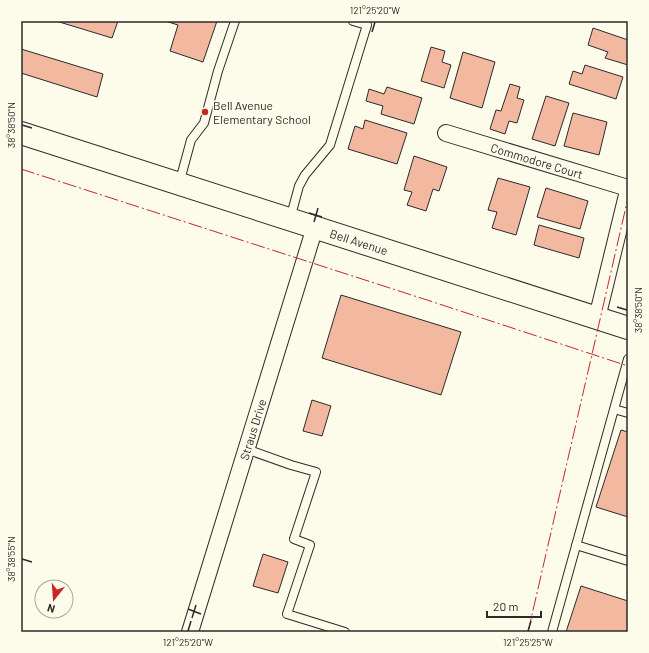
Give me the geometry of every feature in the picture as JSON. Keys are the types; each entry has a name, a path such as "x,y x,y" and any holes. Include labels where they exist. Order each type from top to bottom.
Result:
{"main road":[{"name":"Bell Avenue","path":"21,133 628,328"}],"street":[{"name":"Commodore Court","path":"446,133 628,188"},
{"path":"597,318 628,191"},
{"name":"Straus Drive","path":"190,632 315,227"}],"lane":[{"path":"179,184 191,140 204,123 218,71 235,21"},
{"path":"290,219 299,186 304,175 330,145 368,23 354,21"},
{"path":"552,632 628,359"},
{"path":"614,409 628,413"},
{"path":"246,449 316,472 294,540 310,545 287,614 345,632"},
{"path":"576,545 628,561"}],"building":[{"path":"56,21 118,21 112,38"},
{"path":"165,21 217,21 203,62 170,51 178,25"},
{"path":"593,28 628,40 628,65 605,58 608,52 588,45"},
{"path":"431,47 445,51 442,62 451,65 444,88 421,81"},
{"path":"21,49 103,74 97,97 21,73"},
{"path":"463,52 495,62 482,108 450,98"},
{"path":"585,65 623,77 616,99 569,84 573,71 582,74"},
{"path":"510,84 520,87 517,98 524,100 517,123 509,121 505,134 490,129 496,110 501,111"},
{"path":"387,87 422,98 414,124 381,114 383,106 366,101 369,89 384,94"},
{"path":"546,96 569,103 555,146 532,139"},
{"path":"573,113 607,122 599,155 564,146"},
{"path":"365,120 407,133 397,164 348,149 355,126 363,129"},
{"path":"414,156 447,167 439,191 433,189 426,211 407,205 412,192 404,190"},
{"path":"498,178 530,187 516,235 492,228 497,212 488,210"},
{"path":"546,188 588,201 580,229 537,217"},
{"path":"539,225 584,238 579,258 534,245"},
{"path":"341,295 461,332 441,395 322,358"},
{"path":"312,400 331,406 322,436 303,431"},
{"path":"621,430 628,432 628,517 596,507"},
{"path":"263,554 288,562 278,593 253,586"},
{"path":"581,586 628,601 628,632 566,632"}],"power":[{"path":"21,169 628,366"},
{"path":"528,632 628,198"}],"place":[{"name":"Bell Avenue Elementary School","path":"205,112"}]}
